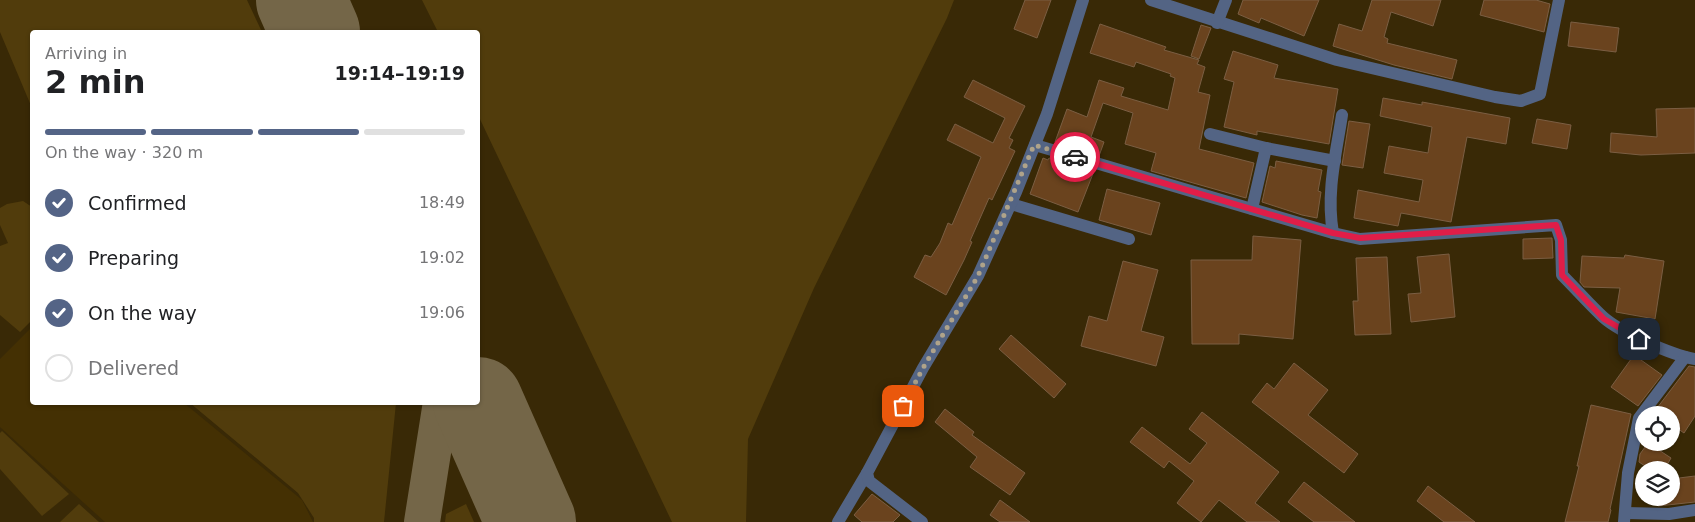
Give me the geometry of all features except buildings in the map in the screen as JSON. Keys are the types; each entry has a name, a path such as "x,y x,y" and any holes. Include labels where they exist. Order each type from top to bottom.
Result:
{"street":[{"path":"838,522 867,473 923,368 978,276 1011,204 1047,114 1083,0"},
{"path":"1151,0 1217,23 1336,60 1495,97 1521,101 1540,94 1559,0"},
{"path":"1217,23 1226,0"},
{"path":"1333,233 1330,218 1330,193 1342,115"},
{"path":"1210,134 1266,148 1335,161"},
{"path":"1034,145 1333,233 1360,238 1556,225 1561,240 1562,275 1604,319 1639,339 1690,358 1639,418 1628,473 1625,517 1669,518 1695,510"},
{"path":"1252,209 1266,148"},
{"path":"1011,204 1129,239"},
{"path":"867,473 869,481 922,522"}],"shaded area":[{"path":"0,0 247,0 261,30 30,30 30,103 0,32"},
{"path":"422,0 954,0 947,18 814,288 748,439 746,522 672,522 480,119 480,30 437,30"},
{"path":"23,201 30,206 30,322 20,332 0,315 0,246 8,243 0,225 0,208 7,204"},
{"path":"30,329 30,405 186,405 302,500 313,522 105,522 0,427 0,359"},
{"path":"192,405 396,405 384,522 314,522 314,518 298,493"},
{"path":"2,431 69,494 42,516 0,469 0,433"},
{"path":"79,504 99,522 60,522"},
{"path":"466,504 474,522 445,522 446,514"}],"taxiway":[{"path":"422,522 441,405"}],"runway":[{"path":"301,0 314,30"},
{"path":"479,405 531,522"}],"way so far":[{"path":"903,406 923,368 978,276 1016,192 1034,145 1075,157"}],"route":[{"path":"1075,157 1333,233 1360,238 1556,225 1561,240 1562,275 1604,319 1639,339"}]}
